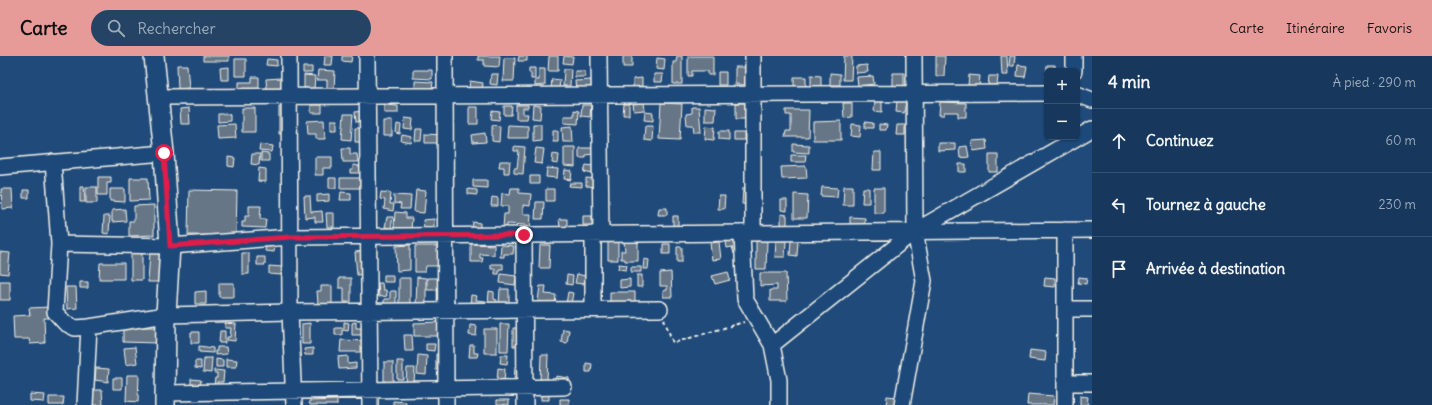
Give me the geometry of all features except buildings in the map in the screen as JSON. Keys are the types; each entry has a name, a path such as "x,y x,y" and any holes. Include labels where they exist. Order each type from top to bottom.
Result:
{"main road":[{"path":"154,56 157,97 164,153 170,246 166,315 165,399"}],"street":[{"path":"290,56 290,312 294,398"},
{"path":"367,56 370,405"},
{"path":"445,56 446,405"},
{"path":"593,309 597,234 600,56"},
{"path":"753,56 748,233 744,299 772,345 780,380 779,405"},
{"path":"902,405 924,281 916,231 914,56"},
{"path":"1074,56 1074,68"},
{"path":"157,97 1044,93"},
{"path":"1080,95 1092,100"},
{"path":"772,345 916,231 1092,129"},
{"path":"0,167 164,153"},
{"path":"53,162 60,244 55,312 65,323 75,328 166,315 369,311 660,309"},
{"path":"1065,230 1065,405"},
{"path":"60,244 170,246 290,237 1092,230"},
{"path":"524,235 525,405"},
{"path":"1065,309 1092,309"},
{"path":"85,405 89,327"},
{"path":"1065,383 1092,383"},
{"path":"165,399 294,398 370,390 564,387"}],"path":[{"path":"660,309 673,343 756,318"}],"route":[{"path":"164,153 170,246 290,237 524,235"}]}
